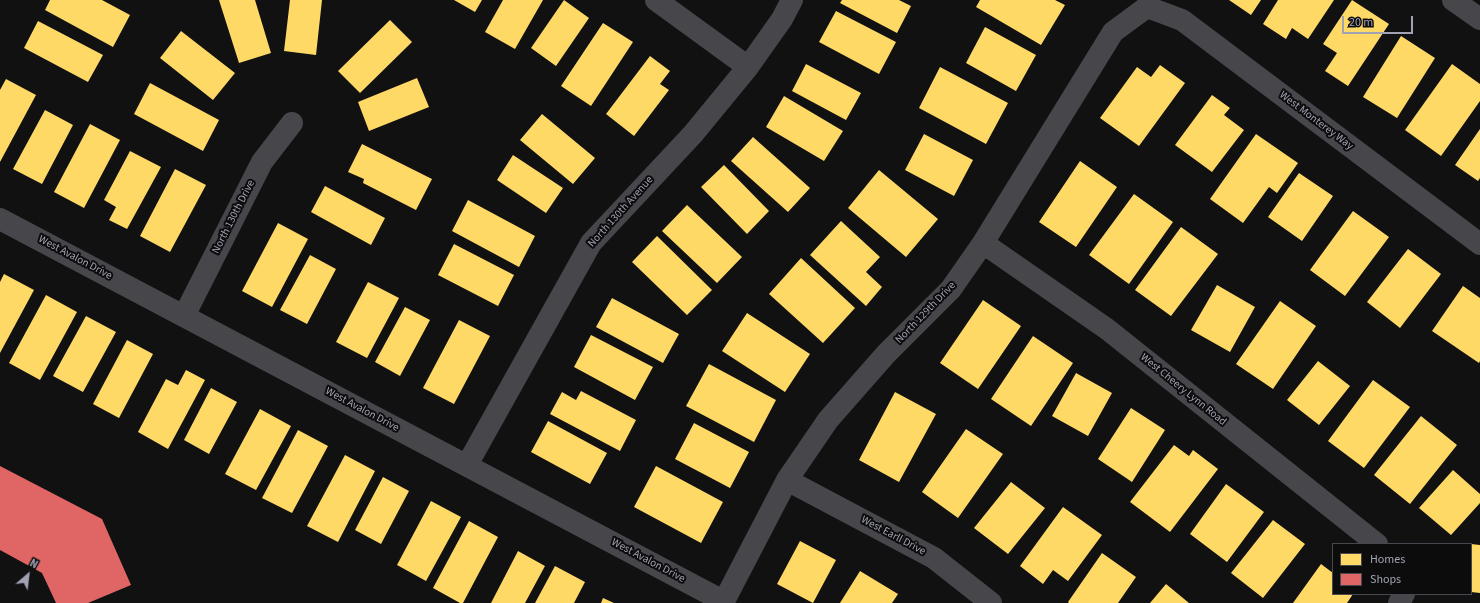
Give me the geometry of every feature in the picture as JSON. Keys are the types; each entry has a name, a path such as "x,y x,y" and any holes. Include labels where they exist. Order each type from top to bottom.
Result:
{"street":[{"path":"656,0 748,67"},
{"name":"North 130th Avenue","path":"467,465 591,243 693,134 748,67 782,19 792,0"},
{"path":"1453,0 1480,19"},
{"name":"North 129th Drive","path":"723,602 787,480 828,420 886,354 951,289 983,243 1113,32 1147,7"},
{"name":"West Monterey Way","path":"1147,7 1182,20 1480,244"},
{"name":"North 130th Drive","path":"184,316 262,162 292,123"},
{"name":"West Avalon Drive","path":"0,219 467,465 723,602"},
{"name":"West Cheery Lynn Road","path":"983,243 1107,329 1376,543"},
{"name":"West Earll Drive","path":"787,480 934,558 991,603"}],"building: Homes":[{"path":"50,0 102,0 130,15 113,47 45,10"},
{"path":"219,0 255,0 271,53 239,63"},
{"path":"290,0 322,0 316,55 284,51"},
{"path":"454,0 482,0 475,12"},
{"path":"503,0 543,0 515,49 485,32"},
{"path":"564,0 589,18 556,66 531,48"},
{"path":"842,0 899,0 911,6 897,33 840,3"},
{"path":"980,0 1055,0 1065,5 1041,45 976,7"},
{"path":"1229,0 1261,0 1251,15"},
{"path":"1278,0 1334,0 1308,39 1292,28 1286,39 1263,24"},
{"path":"1352,0 1389,24 1348,86 1325,71 1337,53 1323,44"},
{"path":"836,11 896,42 879,74 819,42"},
{"path":"390,20 412,42 360,93 338,71"},
{"path":"38,21 103,55 88,82 24,48"},
{"path":"603,23 633,42 591,106 561,86"},
{"path":"985,27 1036,55 1016,91 966,63"},
{"path":"181,31 235,73 213,100 160,58"},
{"path":"1401,36 1435,58 1397,118 1363,97"},
{"path":"650,56 670,71 660,84 669,90 634,136 606,114"},
{"path":"806,64 861,93 846,120 792,91"},
{"path":"1452,64 1480,84 1480,101 1441,156 1405,130"},
{"path":"1160,65 1185,83 1139,146 1100,118 1137,67 1151,77"},
{"path":"940,67 1008,103 986,144 919,108"},
{"path":"417,78 429,107 369,131 358,102"},
{"path":"6,79 36,95 0,162 0,90"},
{"path":"150,83 219,120 203,151 134,114"},
{"path":"1212,95 1230,108 1224,115 1244,130 1212,172 1175,145"},
{"path":"784,96 843,131 824,161 766,127"},
{"path":"45,110 73,125 42,184 13,169"},
{"path":"542,114 595,158 573,184 520,140"},
{"path":"90,124 120,140 84,208 54,192"},
{"path":"1480,129 1480,178 1478,181 1455,165"},
{"path":"924,134 973,160 954,196 905,170"},
{"path":"1256,134 1298,163 1277,193 1269,187 1243,223 1210,199"},
{"path":"753,137 810,188 788,212 731,161"},
{"path":"362,144 432,179 416,210 363,183 364,179 348,172"},
{"path":"130,151 161,167 127,229 109,220 116,207 104,200"},
{"path":"513,155 563,188 546,213 497,180"},
{"path":"1080,161 1117,187 1076,247 1039,222"},
{"path":"724,165 769,211 747,234 701,187"},
{"path":"175,169 206,185 170,252 140,236"},
{"path":"879,170 938,219 906,257 848,208"},
{"path":"1299,173 1333,196 1302,241 1268,217"},
{"path":"325,186 385,218 371,245 311,212"},
{"path":"1134,194 1173,222 1129,284 1089,255"},
{"path":"468,200 535,236 519,267 452,231"},
{"path":"687,205 742,257 717,283 662,231"},
{"path":"1353,211 1389,237 1345,296 1310,270"},
{"path":"841,221 880,257 866,272 882,287 866,306 810,255"},
{"path":"278,223 308,239 272,307 242,291"},
{"path":"1181,227 1218,254 1171,316 1135,290"},
{"path":"657,236 712,290 687,315 632,262"},
{"path":"454,244 514,275 498,306 438,275"},
{"path":"1408,249 1441,274 1400,328 1367,302"},
{"path":"310,255 336,269 307,324 280,310"},
{"path":"801,258 855,308 823,343 769,294"},
{"path":"4,274 34,290 0,353 0,282"},
{"path":"368,282 399,298 367,358 336,342"},
{"path":"1217,285 1255,307 1230,352 1191,330"},
{"path":"1463,286 1480,298 1479,363 1432,331"},
{"path":"46,295 77,312 40,380 9,363"},
{"path":"612,298 679,334 663,363 596,327"},
{"path":"983,300 1021,326 978,389 940,363"},
{"path":"1280,301 1316,326 1273,389 1236,364"},
{"path":"405,307 430,320 400,376 375,362"},
{"path":"747,313 810,354 785,392 722,351"},
{"path":"86,316 116,332 83,392 53,376"},
{"path":"459,320 490,336 454,404 423,388"},
{"path":"591,335 653,367 635,400 574,367"},
{"path":"1033,336 1073,363 1031,426 991,399"},
{"path":"127,340 153,354 119,418 93,404"},
{"path":"1318,361 1350,386 1319,425 1287,400"},
{"path":"709,364 776,400 754,442 686,406"},
{"path":"186,370 205,380 168,449 138,432 166,379 178,385"},
{"path":"1076,373 1112,393 1088,436 1052,416"},
{"path":"1373,380 1410,407 1364,468 1328,441"},
{"path":"211,388 237,402 209,454 184,440"},
{"path":"581,391 636,420 620,451 550,414 562,392 576,400"},
{"path":"895,392 936,414 899,482 859,460"},
{"path":"1131,408 1165,430 1132,482 1098,459"},
{"path":"260,409 291,426 256,490 225,474"},
{"path":"1421,416 1457,445 1410,504 1374,475"},
{"path":"548,421 607,453 590,484 531,452"},
{"path":"694,423 749,452 730,488 675,459"},
{"path":"966,429 1003,454 958,518 922,492"},
{"path":"298,430 328,446 292,513 262,498"},
{"path":"1174,445 1189,456 1193,450 1218,469 1170,532 1130,502"},
{"path":"345,455 375,471 338,542 307,526"},
{"path":"656,466 723,502 701,543 634,507"},
{"path":"1453,470 1480,494 1480,503 1451,535 1419,508"},
{"path":"383,477 409,491 381,544 355,530"},
{"path":"1011,482 1045,508 1008,554 974,528"},
{"path":"1226,484 1264,512 1227,562 1190,534"},
{"path":"431,501 461,517 426,581 397,565"},
{"path":"1063,507 1102,535 1068,581 1053,570 1043,584 1020,566"},
{"path":"1273,520 1305,544 1263,598 1231,573"},
{"path":"469,521 498,537 463,603 460,603 433,588"},
{"path":"800,541 836,560 813,603 777,584"},
{"path":"1472,544 1480,545 1480,593 1472,592"},
{"path":"518,551 545,566 525,603 491,603"},
{"path":"1102,553 1136,577 1118,603 1069,603 1068,602"},
{"path":"1321,564 1332,572 1332,595 1352,595 1347,603 1293,603"},
{"path":"555,566 585,582 574,603 535,603"},
{"path":"860,571 898,594 892,603 840,603"},
{"path":"1166,584 1189,603 1150,603"},
{"path":"603,598 614,603 601,603"}],"building: Shops":[{"path":"0,466 102,519 131,585 88,603 56,603 42,573 0,550"}]}
